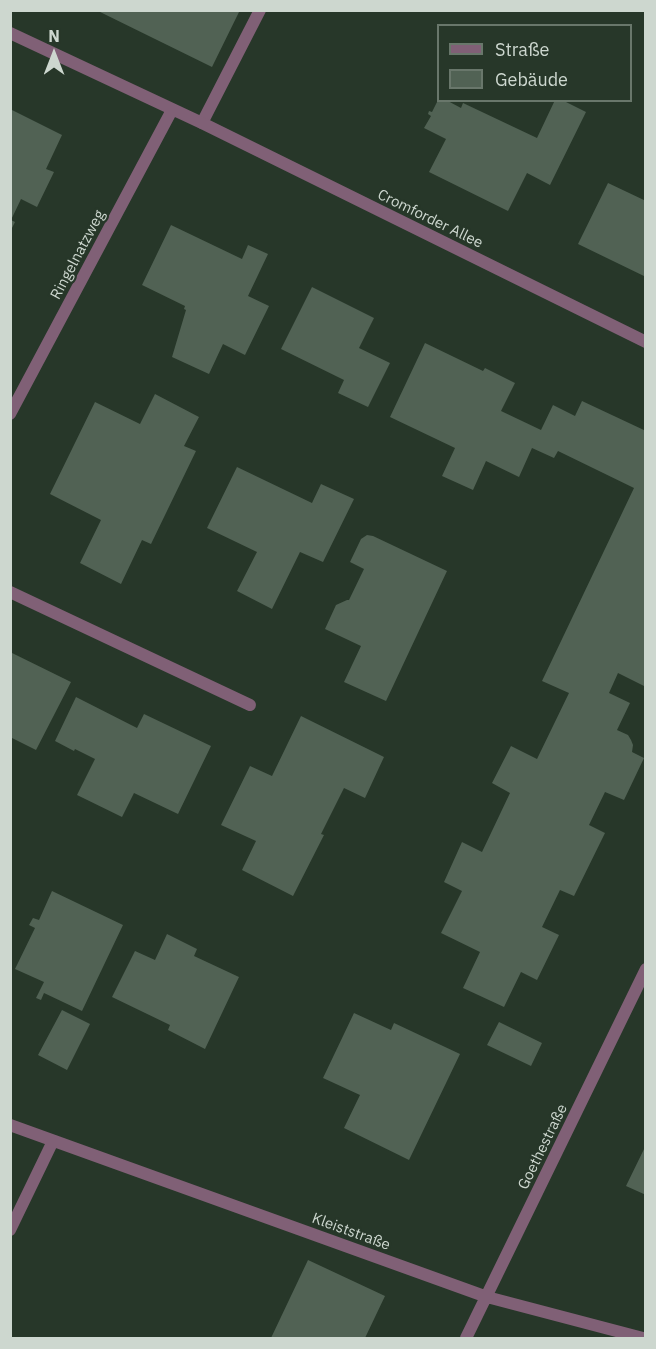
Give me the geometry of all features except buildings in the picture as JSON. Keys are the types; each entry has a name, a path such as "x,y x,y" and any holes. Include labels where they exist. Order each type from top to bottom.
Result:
{"street":[{"path":"202,123 260,10"},
{"name":"Cromforder Allee","path":"10,33 202,123 645,342"},
{"name":"Ringelnatzweg","path":"10,414 172,110"},
{"path":"10,592 250,705"},
{"name":"Goethestraße","path":"466,1338 645,969"},
{"name":"Kleiststraße","path":"10,1125 487,1297 643,1338"},
{"path":"10,1230 53,1141"}]}
